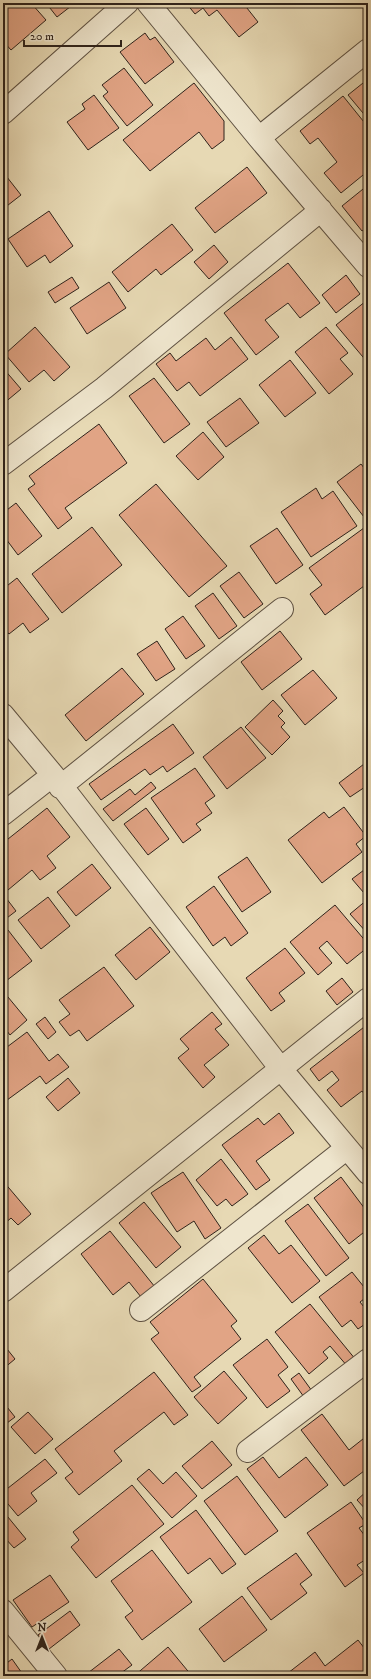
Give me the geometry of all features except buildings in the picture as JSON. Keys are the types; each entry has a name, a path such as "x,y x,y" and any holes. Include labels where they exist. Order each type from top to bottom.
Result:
{"street":[{"path":"3,113 127,3"},
{"path":"148,3 258,138 368,266"},
{"path":"258,138 368,50"},
{"path":"3,464 104,388 321,210"},
{"path":"3,814 56,781 282,609"},
{"path":"3,715 281,1069 368,1173"},
{"path":"3,1291 368,999"},
{"path":"141,1310 347,1148"},
{"path":"248,1451 368,1360"},
{"path":"3,1611 56,1676"}]}
